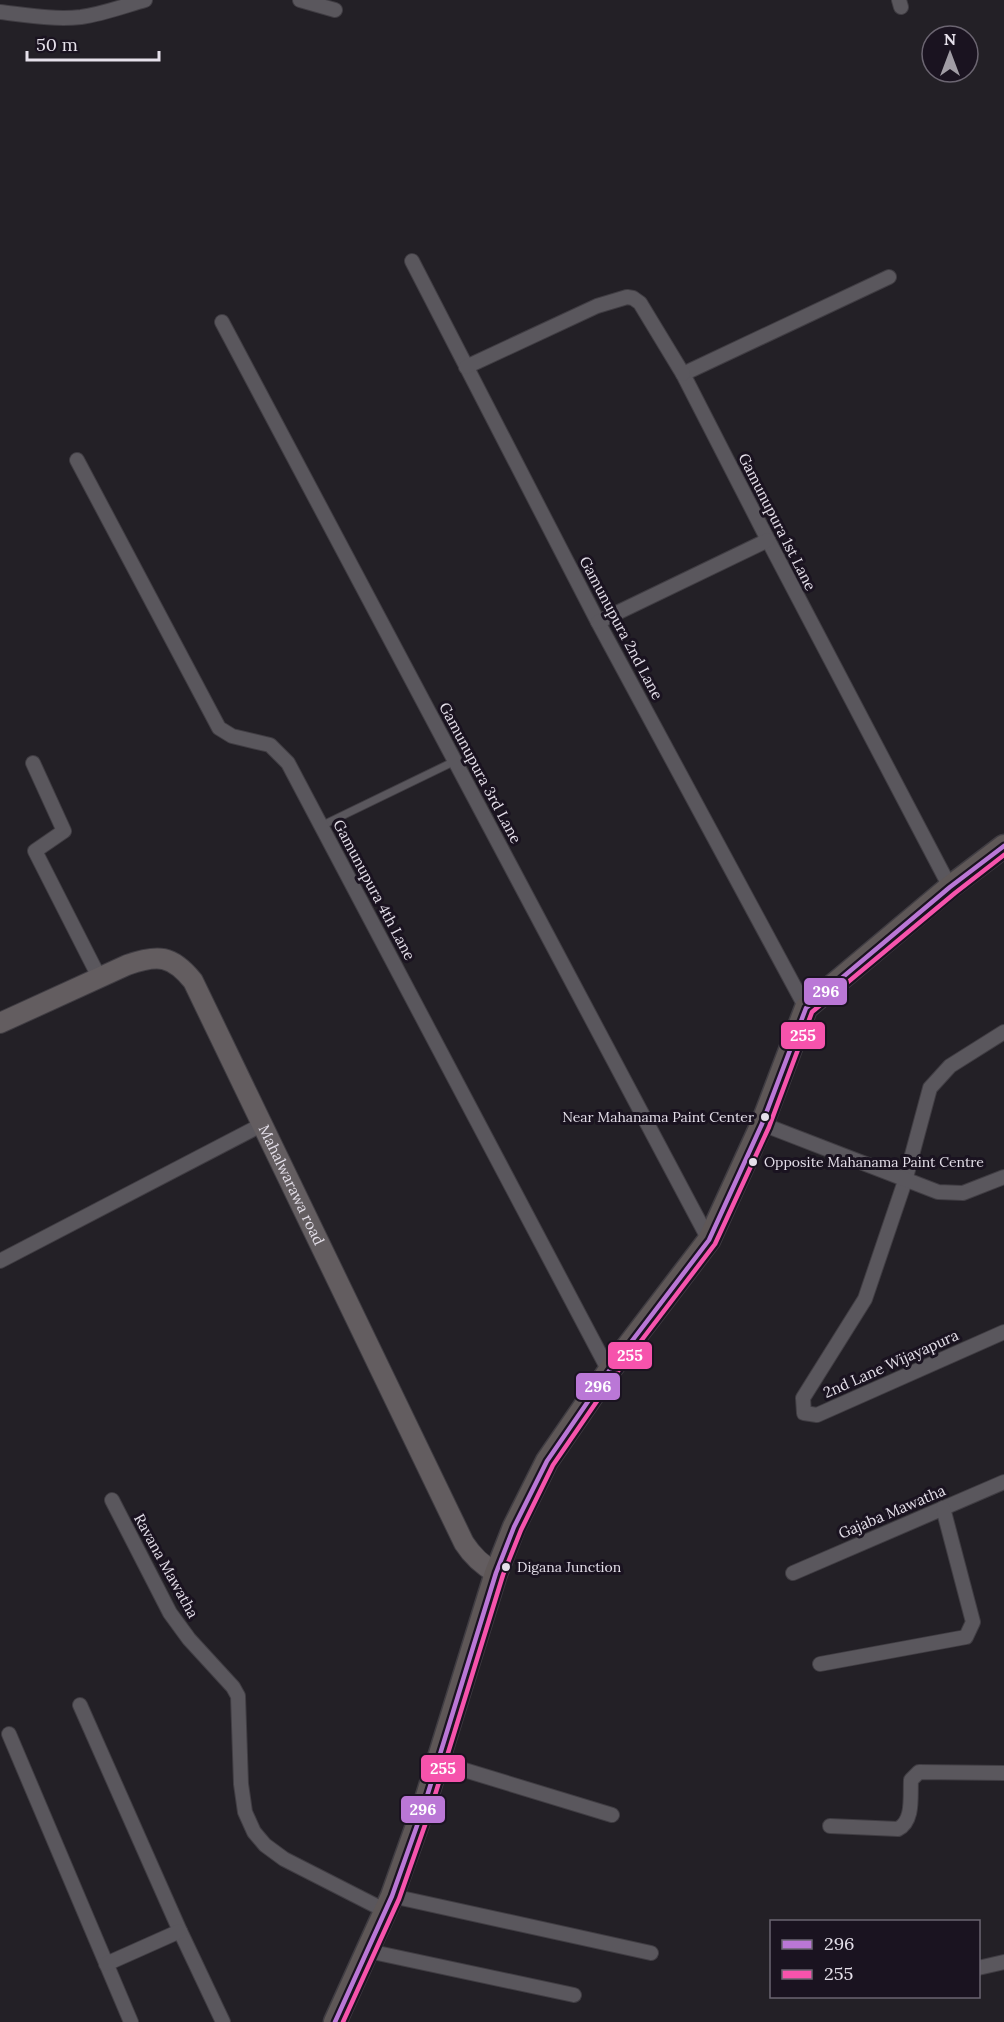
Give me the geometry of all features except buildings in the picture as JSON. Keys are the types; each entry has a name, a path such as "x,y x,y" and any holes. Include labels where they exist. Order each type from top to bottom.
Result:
{"main road":[{"path":"335,2022 389,1903 438,1762 496,1573 514,1527 547,1461 609,1371 709,1240 762,1124 806,1008 950,887 1004,846"}],"street":[{"path":"0,12 37,17 80,17 145,0"},
{"path":"300,0 335,10"},
{"name":"Gamunupura 2nd Lane","path":"412,261 598,622 806,1008"},
{"path":"683,374 889,277"},
{"name":"Gamunupura 1st Lane","path":"466,367 597,306 627,297 640,303 683,374 950,887"},
{"name":"Gamunupura 3rd Lane","path":"222,322 709,1240"},
{"name":"Gamunupura 4th Lane","path":"77,460 219,728 232,736 270,745 288,763 609,1371"},
{"path":"598,622 768,540"},
{"path":"33,763 64,831 35,851 99,977"},
{"name":"Mahalwarawa road","path":"0,1023 146,958 160,958 183,968 193,981 263,1124 464,1543 481,1564 496,1573"},
{"name":"2nd Lane Wijayapura","path":"1004,1032 950,1066 930,1088 905,1181 865,1299 803,1398 804,1413 817,1415 1004,1332"},
{"path":"0,1261 263,1124"},
{"path":"762,1124 938,1192 963,1193 1004,1177"},
{"name":"Gajaba Mawatha","path":"793,1573 1004,1482"},
{"name":"Ravana Mawatha","path":"112,1500 170,1613 238,1696 241,1784 245,1812 254,1832 265,1845 284,1859 389,1903 651,1953"},
{"path":"820,1664 966,1637 973,1622 943,1508"},
{"path":"80,1705 223,2022"},
{"path":"9,1734 131,2022"},
{"path":"438,1762 612,1815"},
{"path":"830,1826 898,1829 906,1826 911,1780 919,1772 1004,1773"},
{"path":"106,1964 180,1931"},
{"path":"368,1951 574,1995"},
{"path":"980,1968 1004,1962"}],"lane":[{"path":"321,826 455,761"}],"transit line":[{"name":"296","path":"335,2022 392,1896 424,1806 496,1573 514,1527 547,1461 609,1371 709,1240 762,1124 806,1008 950,887 1004,846"},
{"name":"255","path":"343,2022 399,1899 431,1808 503,1575 521,1530 553,1465 615,1375 715,1244 769,1127 812,1012 1004,855"}],"place":[{"name":"Near Mahanama Paint Center","path":"765,1117"},
{"name":"Opposite Mahanama Paint Centre","path":"753,1162"},
{"name":"Digana Junction","path":"506,1567"}]}
